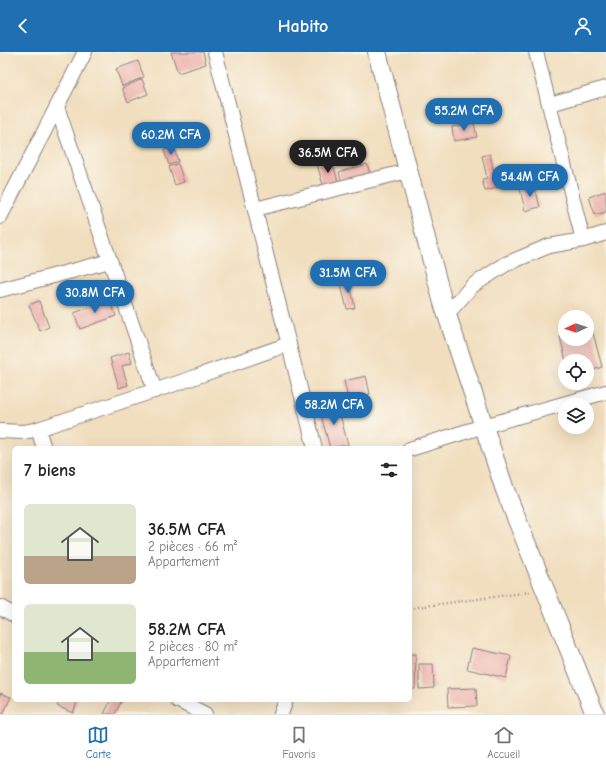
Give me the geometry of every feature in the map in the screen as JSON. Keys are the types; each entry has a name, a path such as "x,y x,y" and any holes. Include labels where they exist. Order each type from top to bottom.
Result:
{"street":[{"path":"0,217 6,190 56,107 85,52"},
{"path":"216,52 314,446"},
{"path":"377,52 447,314 506,490 595,714"},
{"path":"536,52 583,240"},
{"path":"550,104 606,88"},
{"path":"56,107 154,391"},
{"path":"255,209 408,171"},
{"path":"447,314 472,286 506,264 549,246 583,240 606,233"},
{"path":"0,290 110,261"},
{"path":"0,431 24,432 38,429 154,391 289,344"},
{"path":"412,448 484,426 606,392"},
{"path":"38,429 43,446"},
{"path":"181,702 205,714"},
{"path":"281,714 285,702"}],"path":[{"path":"412,608 545,590"}],"building":[{"path":"171,52 203,52 206,64 178,73"},
{"path":"138,61 144,77 122,86 116,69"},
{"path":"142,79 148,94 128,102 122,88"},
{"path":"474,123 477,137 454,141 452,127"},
{"path":"174,147 178,162 169,165 164,150"},
{"path":"361,151 363,160 338,166 336,157"},
{"path":"490,154 497,188 485,191 482,179 487,178 482,156"},
{"path":"332,160 339,185 324,189 317,164"},
{"path":"178,164 184,182 175,185 169,167"},
{"path":"367,164 371,176 342,184 339,172"},
{"path":"534,184 540,207 525,211 520,188"},
{"path":"606,191 606,212 595,215 589,197"},
{"path":"349,279 355,308 347,309 340,281"},
{"path":"110,300 116,316 80,329 74,313"},
{"path":"39,301 49,327 40,331 29,305"},
{"path":"594,337 602,367 594,370 594,354 564,354 562,346 594,346"},
{"path":"129,352 132,363 122,366 128,385 119,388 110,358"},
{"path":"366,376 370,394 348,399 344,381"},
{"path":"337,403 348,445 329,446 319,408"},
{"path":"472,648 511,656 506,678 467,669"},
{"path":"412,654 416,654 415,689 412,689"},
{"path":"419,664 433,664 434,688 419,689"},
{"path":"476,688 477,706 448,707 447,689"},
{"path":"0,693 11,697 3,714 0,714"},
{"path":"59,702 77,702 73,713 57,706"},
{"path":"110,702 121,702 115,714 104,714"}]}
